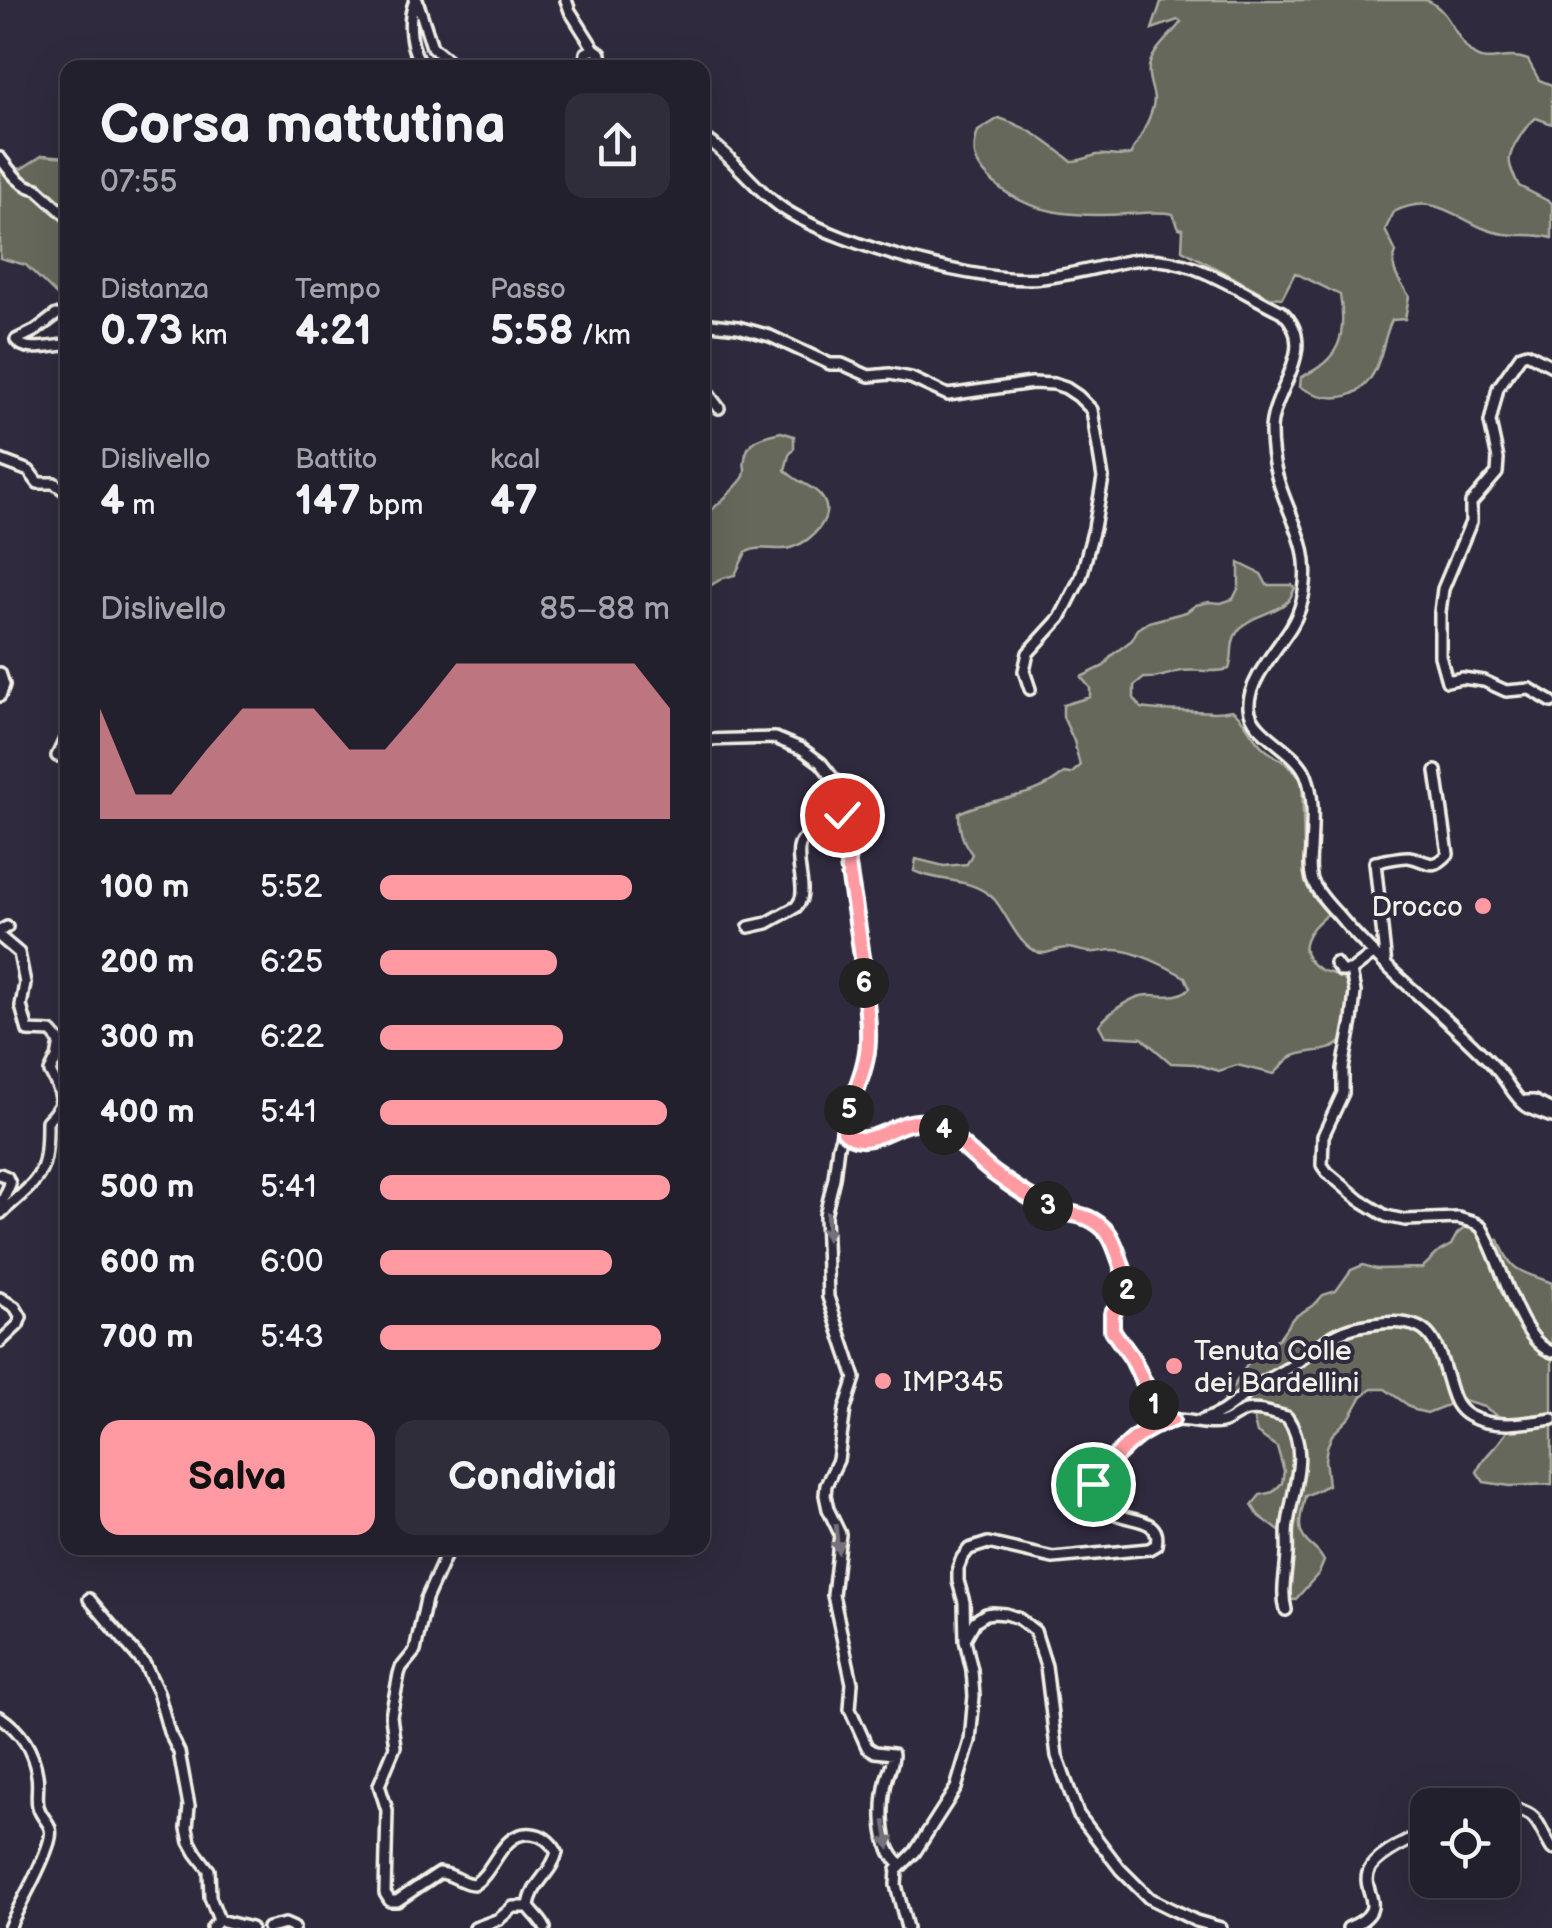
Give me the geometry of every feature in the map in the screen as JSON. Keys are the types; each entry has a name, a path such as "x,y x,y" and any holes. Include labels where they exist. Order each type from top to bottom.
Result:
{"street":[{"path":"416,0 411,15 418,60"},
{"path":"416,0 432,48 447,60"},
{"path":"566,0 601,60"},
{"path":"585,60 586,52 594,49"},
{"path":"710,141 791,214 898,255 1004,278 1032,278 1150,258 1165,260 1195,266 1289,319 1297,341 1294,364 1274,408 1271,440 1277,478 1302,537 1304,590 1293,624 1258,677 1249,706 1270,738 1294,756 1305,773 1311,793 1310,869 1314,884 1373,954 1482,1054 1524,1104 1534,1101 1552,1113"},
{"path":"0,158 16,178 37,189 60,210"},
{"path":"56,316 16,340 25,348 60,346"},
{"path":"710,325 770,336 830,364 842,364 869,376 911,378 948,395 1032,383 1054,384 1078,396 1092,410 1103,478 1094,528 1082,578 1060,618 1028,653 1024,671 1030,689"},
{"path":"1552,366 1527,352 1498,388 1490,422 1497,473 1472,503 1471,522 1443,589 1440,612 1440,656 1446,681 1462,678 1506,691 1530,689 1552,702"},
{"path":"710,396 719,408"},
{"path":"0,460 29,471 38,483 54,483 60,487"},
{"path":"0,673 4,685 0,696"},
{"path":"710,740 776,738 802,748 843,790 847,867 862,952 868,1045 838,1146 824,1215 828,1297 855,1378 845,1409 838,1460 825,1495 841,1540 833,1595 850,1667 850,1709 867,1747 893,1754 884,1818 887,1843 892,1857 900,1864"},
{"path":"58,756 60,751"},
{"path":"1386,966 1375,862 1409,857 1433,864 1448,854 1436,771"},
{"path":"749,927 767,923 796,907 802,898 802,841 829,838 842,815"},
{"path":"2,931 19,953 25,984 21,1006 28,1031 51,1032 60,1042 50,1072 60,1094"},
{"path":"1335,963 1341,971 1351,971 1373,954"},
{"path":"1351,971 1354,992 1342,1069 1344,1094 1324,1136 1322,1164 1327,1172 1386,1216 1476,1222 1534,1340 1552,1352"},
{"path":"0,1214 41,1174 48,1147 47,1121 60,1107"},
{"path":"844,1131 854,1138 873,1138 900,1124 926,1122 944,1130 974,1159 1040,1203 1085,1215 1106,1231 1113,1240 1128,1290 1112,1314 1112,1330 1132,1358 1157,1410 1172,1420"},
{"path":"0,1174 7,1176 10,1184 0,1214"},
{"path":"0,1298 15,1307 21,1317 18,1326 0,1342"},
{"path":"1194,1422 1220,1415 1336,1333 1372,1324 1404,1324 1431,1334 1454,1400 1472,1418 1506,1423 1552,1419"},
{"path":"907,1928 895,1877 900,1864 915,1852 950,1800 970,1741 974,1696 965,1640 964,1602 958,1581 958,1568 969,1549 988,1543 1054,1558 1138,1551 1156,1545 1158,1534 1154,1528 1118,1515 1090,1493 1096,1476 1136,1436 1172,1420 1224,1423 1249,1410 1287,1417 1300,1452 1287,1526 1288,1556 1282,1596 1286,1610"},
{"path":"446,1555 426,1599 415,1651 401,1668 391,1716 395,1747 379,1785 387,1810 386,1896 390,1902 397,1901 446,1873 466,1884 478,1883 503,1847 515,1837 531,1834 547,1839 558,1852 530,1896 529,1907 545,1928"},
{"path":"88,1599 145,1665 158,1692 169,1732 180,1752 189,1806 186,1828 196,1854 209,1870 216,1924 251,1928"},
{"path":"965,1640 970,1626 986,1614 1006,1614 1035,1631 1046,1666 1057,1756 1078,1814 1120,1869 1149,1898 1196,1921 1221,1928"},
{"path":"0,1717 27,1743 38,1775 38,1804 50,1827 42,1861 8,1928"},
{"path":"1520,1809 1539,1822 1552,1849"},
{"path":"1348,1928 1366,1918 1372,1907 1368,1877 1371,1867 1410,1840"},
{"path":"474,1928 500,1919 513,1907 529,1907"},
{"path":"268,1928 285,1924 294,1928"}],"green space":[{"path":"1426,0 1441,11 1473,54 1485,59 1528,60 1539,80 1552,85 1552,124 1533,120 1515,145 1510,162 1519,186 1552,203 1552,238 1490,231 1438,207 1410,206 1394,212 1385,230 1396,252 1396,275 1409,296 1405,319 1392,320 1373,373 1357,391 1337,397 1300,387 1301,377 1325,363 1338,345 1342,323 1340,295 1295,273 1282,298 1270,297 1182,250 1183,229 1173,214 1054,212 1004,191 975,157 978,131 999,118 1037,136 1071,161 1132,154 1153,104 1151,61 1181,22 1152,29 1161,2"},
{"path":"0,151 6,165 21,169 43,155 60,156 60,298 26,265 0,258"},
{"path":"781,432 794,436 794,448 785,470 820,495 826,506 824,521 807,540 793,547 746,552 735,575 710,586 710,510 742,480 746,452 763,437"},
{"path":"1239,563 1261,574 1267,585 1292,585 1295,588 1288,601 1238,631 1229,669 1144,678 1134,686 1134,698 1141,708 1147,709 1232,710 1260,745 1290,767 1302,782 1305,882 1328,914 1309,933 1306,955 1319,969 1344,980 1350,993 1351,1013 1347,1032 1336,1046 1296,1055 1274,1074 1237,1065 1219,1071 1171,1063 1142,1038 1105,1036 1099,1025 1107,1016 1141,996 1184,992 1190,988 1185,977 1121,950 1093,952 1067,948 1037,952 1024,943 999,905 985,892 914,871 916,859 944,866 967,864 972,854 962,835 959,813 1040,788 1080,766 1063,717 1063,705 1090,697 1090,688 1081,677 1104,666 1149,622 1186,612 1196,605 1233,599 1239,587"},
{"path":"1467,1226 1499,1240 1508,1259 1519,1270 1552,1283 1552,1484 1510,1486 1484,1482 1477,1472 1507,1431 1504,1420 1484,1407 1460,1400 1427,1413 1415,1410 1385,1389 1372,1389 1332,1435 1325,1459 1328,1485 1305,1496 1300,1526 1304,1538 1324,1561 1319,1573 1295,1600 1283,1599 1290,1539 1258,1515 1252,1505 1260,1495 1273,1492 1282,1483 1284,1471 1277,1447 1257,1433 1254,1404 1223,1402 1257,1350 1279,1338 1293,1318 1323,1295 1336,1291 1351,1270 1363,1265 1376,1269 1422,1268"}],"place":[{"name":"Drocco","path":"1483,906"},
{"name":"Tenuta Colle dei Bardellini","path":"1174,1366"},
{"name":"IMP345","path":"883,1381"}],"route":[{"path":"842,815 868,1012 868,1045 844,1131 854,1138 873,1138 900,1124 926,1122 944,1130 997,1176 1040,1203 1085,1215 1113,1240 1128,1290 1112,1314 1112,1330 1132,1358 1157,1410 1172,1420 1136,1436 1096,1476 1093,1484"}]}
